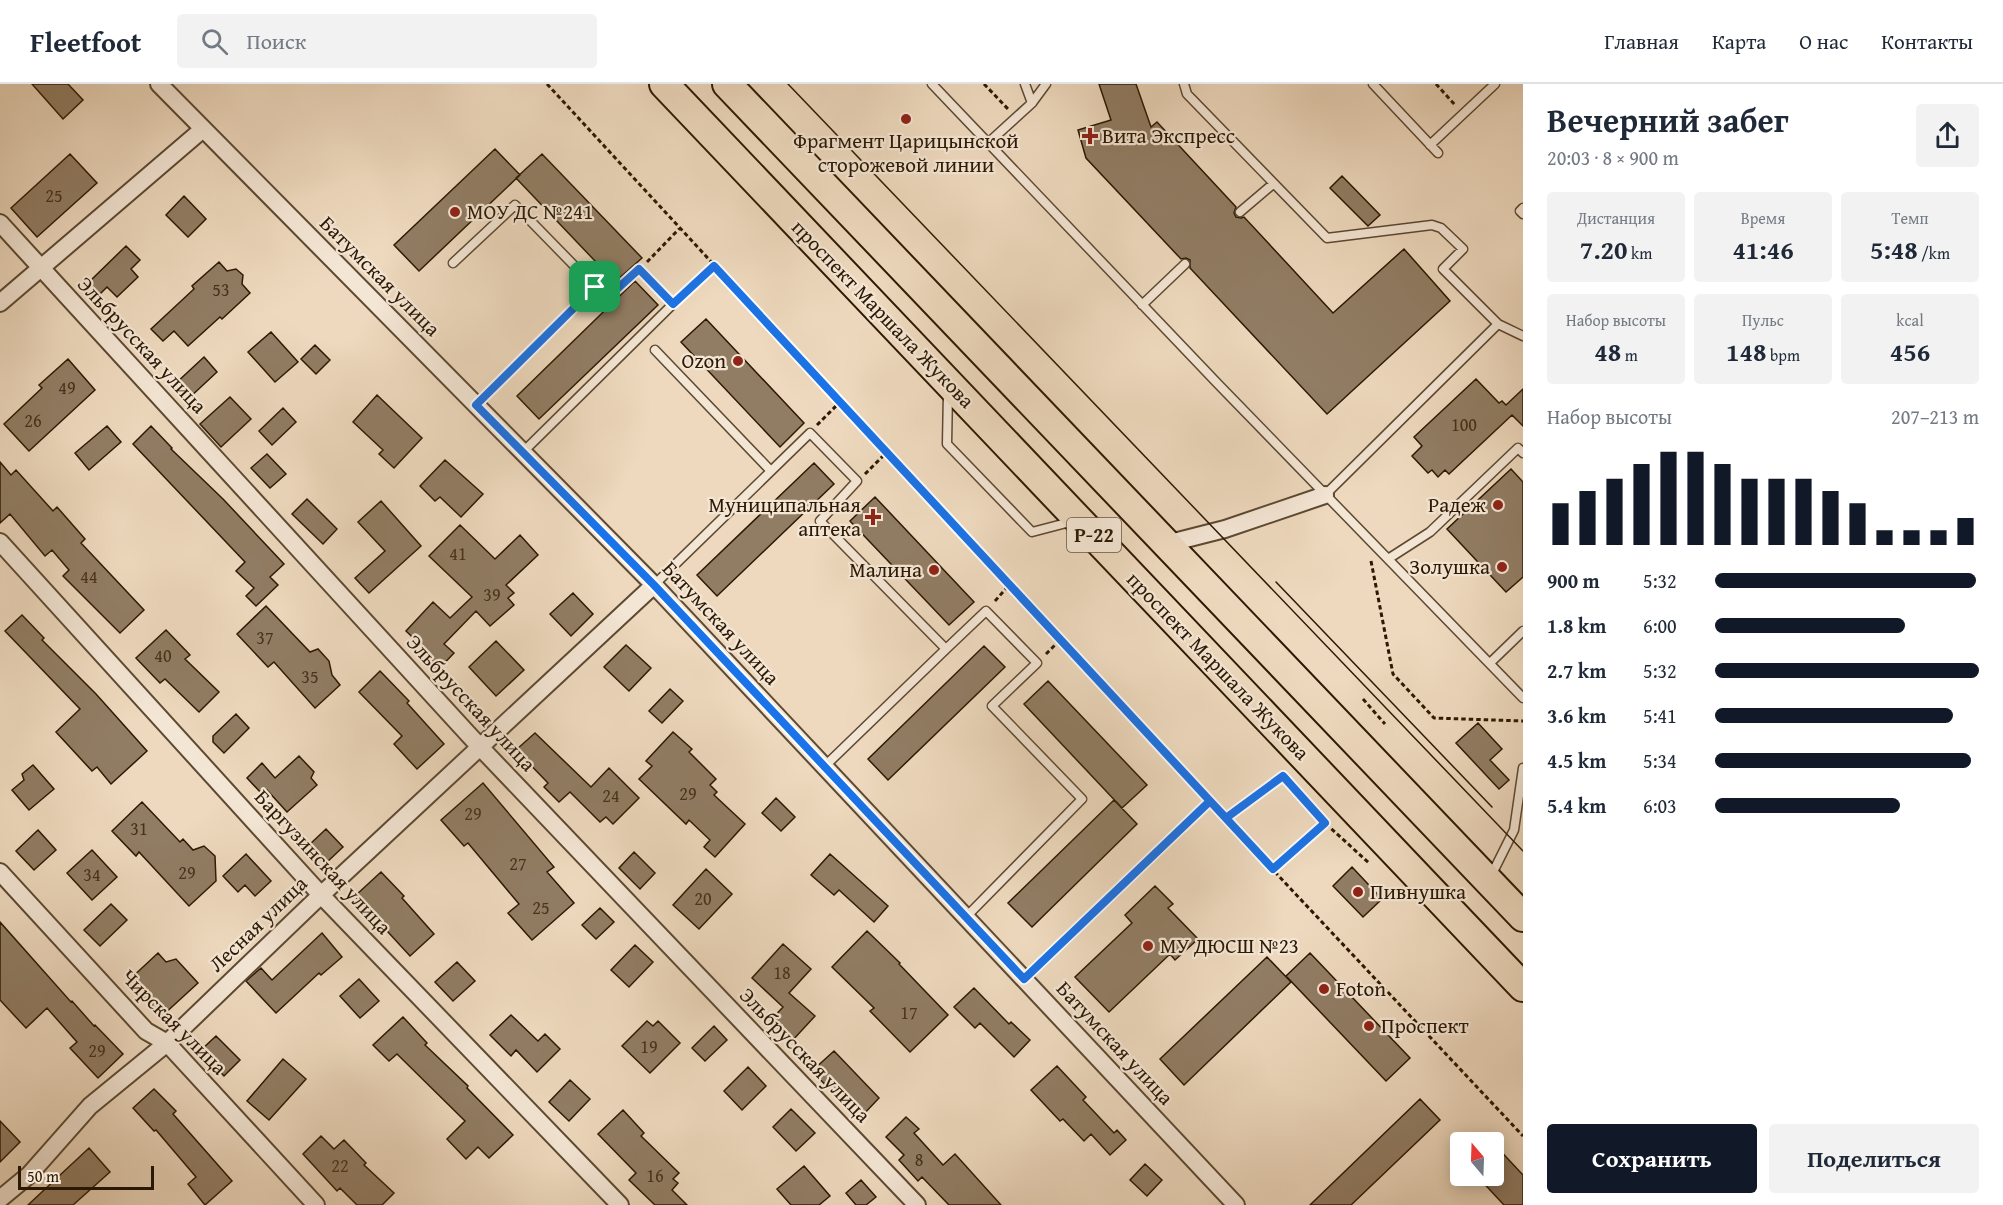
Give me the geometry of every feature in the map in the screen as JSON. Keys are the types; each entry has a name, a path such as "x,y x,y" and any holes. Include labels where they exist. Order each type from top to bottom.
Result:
{"highway":[{"name":"проспект Маршала Жукова","path":"664,84 1523,987"},
{"name":"Р-22","path":"727,84 1523,917"}],"street":[{"name":"Батумская улица","path":"159,84 654,585 1236,1205"},
{"path":"0,303 202,129"},
{"name":"Эльбрусская улица","path":"0,223 480,747 917,1205"},
{"path":"1166,544 1225,529 1324,495"},
{"name":"Баргузинская улица","path":"0,542 321,895 620,1205"},
{"name":"Лесная улица","path":"0,1199 29,1175 90,1106 167,1043 321,895 654,585"},
{"name":"Чирская улица","path":"0,872 146,1031 167,1043 316,1205"}],"lane":[{"path":"932,84 1324,495 1523,698"},
{"path":"1025,84 1032,103"},
{"path":"988,143 1032,103 1046,84"},
{"path":"1184,84 1188,94 1327,238 1432,225 1441,228 1463,249 1443,269 1498,324 1523,336"},
{"path":"1373,84 1438,153"},
{"path":"1430,145 1495,84"},
{"path":"1240,212 1273,184"},
{"path":"453,262 515,205 606,299 639,269 673,304 523,452"},
{"path":"1523,208 1520,211 1523,214"},
{"path":"1142,305 1185,264"},
{"path":"476,405 595,287"},
{"path":"1324,495 1498,324"},
{"path":"655,350 771,471"},
{"path":"948,382 947,444 1032,532 1079,520"},
{"path":"654,585 810,433 857,481 820,521 946,649"},
{"path":"1388,559 1430,532 1518,447 1523,453"},
{"path":"825,766 986,611 1037,663 992,706 1082,799 966,917"},
{"path":"1490,663 1523,631"},
{"path":"1489,881 1514,830 1523,768"},
{"path":"1024,979 1181,828"}],"path":[{"path":"547,84 679,229 1523,1136"},
{"path":"984,84 1016,117"},
{"path":"1436,84 1463,114"},
{"path":"639,269 679,229"},
{"path":"673,304 714,266"},
{"path":"810,433 840,402"},
{"path":"857,481 887,452"},
{"path":"1365,536 1393,674 1434,718 1523,721"},
{"path":"986,611 1010,584"},
{"path":"1037,663 1061,639"},
{"path":"1363,699 1385,724"},
{"path":"1226,818 1283,776 1325,823 1369,862"},
{"path":"1181,828 1210,801"},
{"path":"1273,869 1325,823"}],"building":[{"path":"32,84 68,84 83,100 63,119"},
{"path":"1099,84 1136,84 1151,127 1157,122 1236,207 1234,213 1236,217 1244,217 1333,313 1404,249 1450,301 1327,414 1190,268 1190,260 1181,259 1086,158 1078,130 1111,120"},
{"name":"МОУ ДС №241","path":"495,149 520,175 419,271 394,245"},
{"path":"70,154 97,183 37,237 11,208"},
{"path":"542,154 642,258 615,282 516,178"},
{"path":"1342,176 1380,215 1368,226 1330,188"},
{"path":"184,196 206,219 188,237 166,215"},
{"path":"126,246 140,260 131,269 138,277 117,297 107,287 100,294 88,283"},
{"path":"219,262 227,271 236,269 243,275 242,284 250,293 188,346 174,331 163,341 151,329 194,289 192,286"},
{"path":"635,281 658,305 539,419 517,396"},
{"path":"706,319 804,423 780,447 681,342"},
{"path":"271,332 298,362 275,382 248,352"},
{"path":"315,345 330,360 316,374 301,359"},
{"path":"204,357 217,372 188,399 175,384"},
{"path":"68,359 95,390 29,451 4,424 42,388 39,385"},
{"path":"1476,379 1499,403 1502,401 1506,405 1523,389 1523,426 1512,415 1449,474 1445,470 1438,477 1432,470 1428,473 1412,456 1422,446 1414,437"},
{"path":"377,395 422,438 394,468 379,454 383,450 353,422"},
{"path":"230,397 251,419 221,447 200,424"},
{"path":"283,408 296,422 272,445 259,431"},
{"path":"107,426 121,442 89,470 75,453"},
{"path":"151,426 284,564 270,577 278,585 256,606 246,596 254,588 236,571 245,562 133,444"},
{"path":"267,454 286,474 270,488 251,468"},
{"path":"445,460 483,494 461,517 440,497 435,501 420,486"},
{"path":"0,462 11,475 16,470 53,511 57,507 85,539 81,543 144,610 120,633 63,576 69,570 52,550 45,556 10,514 0,523"},
{"path":"814,463 834,484 717,596 697,575"},
{"name":"Радеж","path":"1511,469 1523,482 1523,577 1506,592 1447,529"},
{"path":"875,497 974,602 949,625 850,521"},
{"path":"307,499 337,529 323,544 292,514"},
{"path":"381,501 421,546 369,593 355,578 385,551 358,522"},
{"path":"460,525 495,559 520,535 538,555 506,585 514,593 508,598 514,605 490,626 476,611 444,644 454,653 435,673 425,663 432,656 406,631 433,602 450,618 472,597 429,556"},
{"path":"573,593 593,614 571,636 550,614"},
{"path":"266,606 310,652 318,649 329,661 332,675 340,685 315,708 274,662 268,667 237,634"},
{"path":"22,615 44,638 42,640 96,694 147,751 111,784 97,767 92,771 56,732 80,709 5,631"},
{"path":"166,630 190,655 185,659 219,692 199,712 165,679 160,683 136,658"},
{"path":"496,641 524,670 496,696 469,667"},
{"path":"626,645 651,668 629,691 604,667"},
{"path":"984,646 1005,667 888,780 868,759"},
{"path":"380,671 409,701 407,703 444,744 417,769 394,744 402,736 359,692"},
{"path":"1048,681 1147,785 1122,808 1024,704"},
{"path":"670,689 683,701 662,723 649,711"},
{"path":"236,714 249,728 224,753 213,742 213,736"},
{"path":"1478,723 1502,749 1490,760 1509,780 1499,789 1456,743"},
{"path":"673,732 692,749 689,752 716,779 710,785 717,792 714,795 745,824 715,857 704,847 710,840 689,820 686,824 639,779 652,766 646,761"},
{"path":"535,733 591,787 609,768 639,798 613,824 606,817 600,822 570,792 559,802 544,787 548,783 516,750"},
{"path":"299,756 314,772 311,778 317,785 287,812 267,790 262,794 247,778 262,763 275,778"},
{"path":"33,765 54,789 29,810 12,790 24,780 22,774"},
{"path":"483,783 554,867 547,872 574,903 532,940 508,913 519,904 468,843 464,846 441,820"},
{"path":"776,798 795,817 781,831 762,813"},
{"path":"1114,800 1137,824 1032,927 1008,903"},
{"path":"142,802 180,842 183,839 193,850 204,846 215,856 216,881 189,906 139,852 136,856 112,831"},
{"path":"326,829 343,847 325,864 308,846"},
{"path":"38,830 56,850 34,870 16,851"},
{"path":"92,850 117,877 92,900 67,873"},
{"path":"634,852 655,873 640,889 619,868"},
{"path":"246,854 271,881 255,896 245,885 238,892 223,876"},
{"path":"830,854 888,906 874,922 839,890 834,895 811,875"},
{"name":"Пивнушка","path":"1352,867 1382,899 1363,917 1333,886"},
{"path":"706,869 732,894 699,929 673,905"},
{"path":"381,872 404,896 402,898 434,934 410,956 355,896"},
{"name":"МУ ДЮСШ №23","path":"1155,886 1173,904 1168,908 1198,939 1175,960 1170,954 1109,1012 1075,977 1132,923 1125,915"},
{"path":"111,904 127,920 100,946 84,930"},
{"path":"600,908 614,922 596,939 582,925"},
{"path":"0,922 71,1002 123,1054 98,1078 70,1048 77,1042 47,1008 26,1028 0,1000"},
{"path":"867,931 948,1015 910,1052 870,1011 874,1008 832,967"},
{"path":"322,933 342,957 321,975 319,973 276,1013 246,981 261,968 272,980"},
{"path":"783,944 811,969 789,993 815,1016 792,1041 770,1021 783,1007 752,978"},
{"path":"635,945 653,962 629,987 611,970"},
{"path":"158,953 166,962 176,959 198,983 162,1016 128,981"},
{"path":"1310,953 1410,1058 1386,1081 1286,976"},
{"path":"1267,957 1291,982 1184,1085 1160,1059"},
{"path":"457,962 475,981 453,1001 435,982"},
{"path":"359,979 379,1001 360,1018 340,996"},
{"path":"974,988 1009,1024 1011,1022 1030,1040 1014,1057 980,1023 975,1028 954,1007"},
{"path":"511,1015 538,1041 545,1034 560,1049 537,1072 516,1050 511,1056 490,1035"},
{"path":"403,1017 427,1043 425,1045 468,1086 467,1088 513,1135 489,1158 478,1147 466,1159 447,1139 465,1121 397,1054 389,1061 373,1045"},
{"path":"647,1021 653,1026 658,1021 680,1043 650,1073 622,1046"},
{"path":"714,1026 727,1040 705,1061 692,1048"},
{"path":"216,1036 240,1060 224,1076 200,1051"},
{"path":"834,1051 879,1098 861,1117 843,1100 842,1102 812,1071"},
{"path":"283,1059 306,1079 269,1120 247,1101"},
{"path":"1057,1066 1086,1097 1083,1100 1114,1133 1117,1130 1126,1140 1110,1155 1091,1134 1084,1141 1063,1119 1060,1121 1031,1090"},
{"path":"748,1067 766,1086 742,1110 724,1091"},
{"path":"570,1080 590,1099 569,1121 549,1102"},
{"path":"154,1089 176,1111 173,1114 232,1181 205,1205 188,1184 196,1177 156,1130 154,1131 133,1108"},
{"path":"1420,1099 1440,1120 1351,1205 1310,1205"},
{"path":"791,1109 815,1133 796,1151 773,1127"},
{"path":"623,1110 644,1133 641,1136 679,1173 673,1179 678,1183 672,1190 687,1205 655,1205 629,1180 636,1173 598,1134"},
{"path":"906,1117 919,1129 914,1133 943,1165 955,1154 1001,1205 949,1205 922,1177 918,1181 899,1160 904,1155 886,1137"},
{"path":"0,1121 20,1142 0,1162"},
{"path":"321,1136 334,1149 344,1140 366,1163 364,1165 394,1193 382,1205 357,1205 340,1188 337,1191 303,1154"},
{"path":"89,1148 110,1172 73,1205 28,1205"},
{"path":"1504,1155 1523,1175 1523,1205 1504,1205 1486,1186 1504,1186"},
{"path":"1145,1164 1162,1180 1147,1196 1130,1180"},
{"path":"804,1166 830,1196 819,1205 791,1205 777,1189"},
{"path":"861,1180 876,1197 866,1205 856,1205 846,1193"}],"tram line":[{"path":"788,84 1523,851"},
{"path":"1276,582 1492,807"}],"place":[{"name":"Фрагмент Царицынской сторожевой линии","path":"906,119"},
{"name":"Вита Экспресс","path":"1090,136"},
{"name":"МОУ ДС №241","path":"455,212"},
{"name":"Ozon","path":"738,361"},
{"name":"Радеж","path":"1498,505"},
{"name":"Муниципальная аптека","path":"873,517"},
{"name":"Золушка","path":"1502,567"},
{"name":"Малина","path":"934,570"},
{"name":"Пивнушка","path":"1358,892"},
{"name":"МУ ДЮСШ №23","path":"1148,946"},
{"name":"Foton","path":"1324,989"},
{"name":"Проспект","path":"1369,1026"}],"route":[{"path":"595,287 476,405 654,585 1024,979 1210,801 1226,818 1283,776 1325,823 1273,869 1210,801 1010,584 714,266 673,304 639,269 606,299 595,287"}]}
